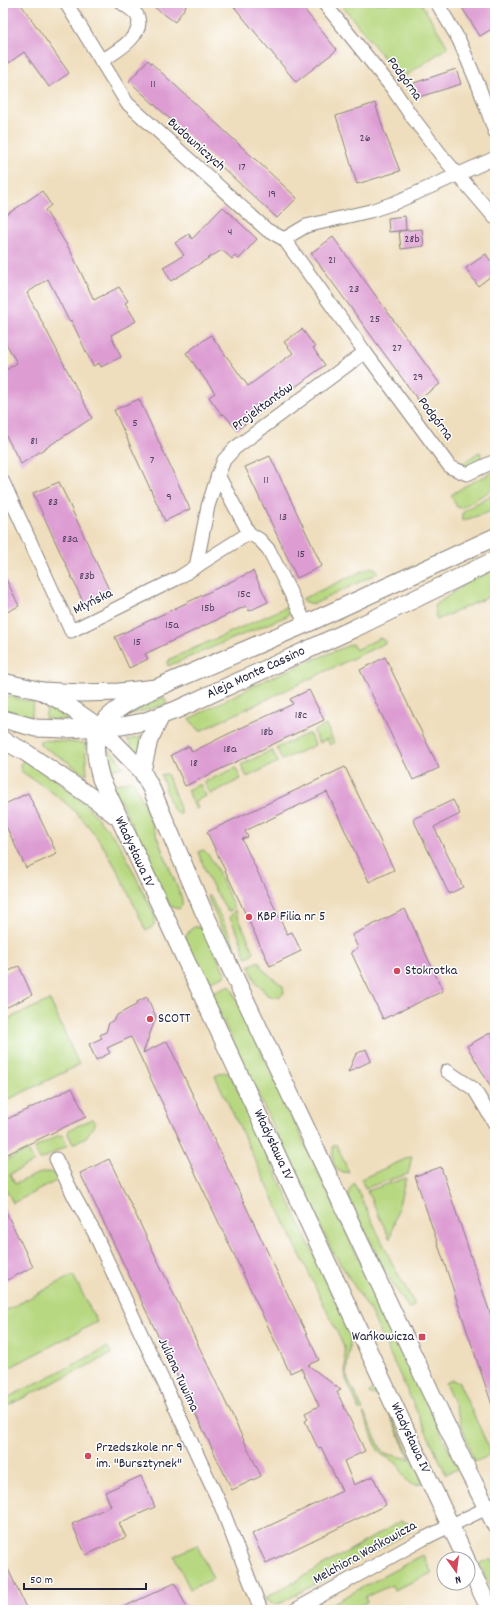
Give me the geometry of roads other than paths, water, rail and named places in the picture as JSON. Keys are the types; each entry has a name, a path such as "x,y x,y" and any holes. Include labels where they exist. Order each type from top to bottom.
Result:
{"street":[{"name":"Budowniczych","path":"66,3 127,104 267,230 284,239"},
{"path":"101,61 133,38 137,29 138,17 133,11 122,3"},
{"name":"Podgórna","path":"324,3 393,89 410,114 458,175 495,218"},
{"path":"437,3 459,40 479,87 495,132"},
{"path":"365,352 284,239 306,226 370,211 394,203 495,158"},
{"name":"Podgórna","path":"365,352 450,467 467,474 495,461"},
{"name":"Projektantów","path":"196,567 208,506 224,460 234,448 365,352"},
{"path":"218,475 250,533 260,540 269,550 306,624"},
{"name":"Młyńska","path":"3,482 71,631 178,578 250,533"},
{"name":"Aleja Monte Cassino","path":"3,682 42,691 81,693 119,692 156,688 306,624 495,536"},
{"name":"Aleja Monte Cassino","path":"3,719 36,728 66,730 122,726 143,722 176,710 353,629 495,560"},
{"path":"100,728 123,706 156,688"},
{"path":"42,691 61,701 100,728 142,772 151,788 203,910 271,1056 491,1506 495,1524"},
{"path":"142,772 149,740 161,716"},
{"name":"Władysława IV","path":"100,728 96,744 96,760 101,779 119,820 463,1551"},
{"path":"3,740 25,752 97,801 119,820"},
{"path":"447,1071 474,1089 495,1124"},
{"name":"Juliana Tuwima","path":"56,1158 74,1196 94,1232 221,1506 261,1610"},
{"name":"Melchiora Wańkowicza","path":"295,1610 451,1524 491,1506"},
{"path":"476,1581 490,1610"}],"place":[{"name":"KBP Filia nr 5","path":"249,917"},
{"name":"Stokrotka","path":"397,971"},
{"name":"SCOTT","path":"150,1019"},
{"name":"Wańkowicza","path":"422,1337"},
{"name":"Przedszkole nr 9 im. \"Bursztynek\"","path":"88,1456"}]}
